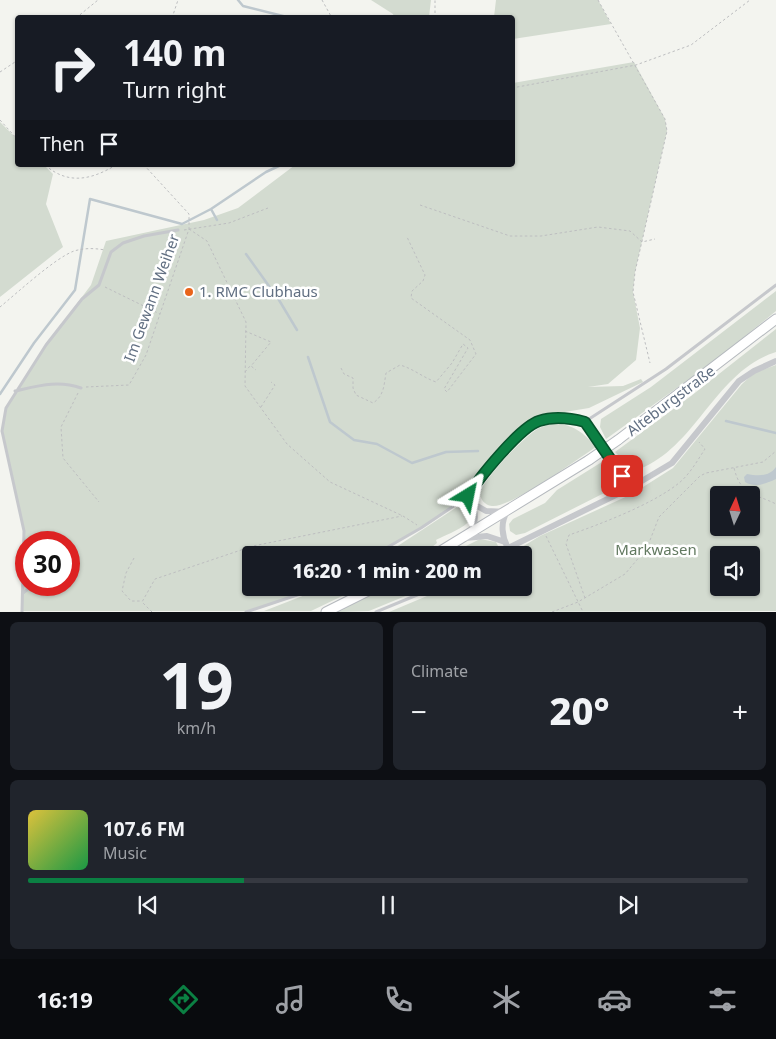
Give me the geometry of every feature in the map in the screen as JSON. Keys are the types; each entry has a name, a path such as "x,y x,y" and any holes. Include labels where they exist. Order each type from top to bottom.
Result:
{"main road":[{"name":"Alteburgstraße","path":"450,546 508,512 618,440 776,319"},
{"path":"326,612 358,596"}],"street":[{"path":"464,538 487,536 506,545 630,488 672,463 740,381 754,370 776,361"},
{"path":"464,538 475,522 472,503 468,496 475,483 520,434 537,421 553,418 585,422 630,488"},
{"path":"472,503 486,510 508,512 502,525 506,545"}],"lane":[{"path":"24,531 2,431 6,408 14,392 46,346 82,300 99,285 111,252 123,243 144,236 178,230"},
{"path":"585,422 666,369 776,285"},
{"path":"14,392 45,384 66,383 81,388"},
{"path":"390,546 421,528 468,496"},
{"path":"22,612 23,596"},
{"path":"246,612 294,596"},
{"path":"376,612 415,596"}],"path":[{"path":"80,15 98,0"},
{"path":"173,15 178,0"},
{"path":"322,0 330,15"},
{"path":"435,0 435,15"},
{"path":"598,0 665,119 668,131 635,272 633,292 650,363"},
{"path":"515,87 636,65 691,45 750,0"},
{"path":"0,72 15,62"},
{"path":"0,120 15,137"},
{"path":"47,167 56,175 71,178 88,178 112,167"},
{"name":"Im Gewann Weiher","path":"81,388 129,385 146,355 189,229 189,214 146,167"},
{"path":"420,205 510,236 541,236 598,227 630,231 642,242"},
{"path":"189,229 229,223 268,208"},
{"path":"189,229 207,241 246,322 244,330 245,386 287,444 330,482 403,516 421,528"},
{"path":"340,368 344,374 353,378 352,388 356,395 373,403 379,399 382,393 386,373 400,365 414,369 421,377 436,382 452,363 463,344 468,348 444,389 447,392 476,354 470,340 412,298 412,291 423,281 425,275 407,236"},
{"path":"642,242 655,238"},
{"path":"0,307 37,276 73,251 93,248 111,252"},
{"path":"99,285 161,314"},
{"path":"244,330 271,342 245,372"},
{"path":"251,366 256,370"},
{"path":"260,407 275,385 271,382"},
{"path":"81,388 61,427 63,458 99,502"},
{"path":"585,598 566,544 568,535 629,511 679,483 692,470 705,449 693,436"},
{"path":"552,612 578,602 625,574 638,561 647,548 659,517 700,476 706,473 763,462 776,451"},
{"path":"733,468 739,485 749,494 776,504"},
{"path":"142,602 155,579 244,549 403,516"},
{"path":"542,529 583,612"},
{"path":"134,558 126,572 122,591 131,601 142,602 152,612"}],"green space":[{"path":"371,0 431,0 429,15 393,14"},
{"path":"496,0 598,0 611,24 515,39 515,15 494,15"},
{"path":"634,62 665,119 667,131 635,272 633,292 640,328 636,360 608,384 588,387 623,386 641,379 643,382 589,408 534,417 521,427 495,454 495,461 468,496 421,528 390,546 242,546 242,596 294,596 246,611 22,611 22,596 80,596 80,531 24,531 2,431 6,408 46,345 91,285 106,241 204,220 238,208 292,167 515,167 515,83"},
{"path":"0,122 15,137 15,167 46,167 53,174 46,204 63,247 0,297"},
{"path":"776,291 776,311 717,359 606,439 600,427 601,419 651,387"},
{"path":"776,329 776,352 754,362 736,376 690,430 655,461 634,471 615,452 691,396"},
{"name":"Markwasen","path":"776,365 776,611 389,612 427,596 532,596 532,546 524,546 540,536 632,494 673,468 742,384 754,373"},
{"path":"554,423 567,425 578,430 596,447 544,482 514,499 501,505 492,506 485,503 479,493 497,468 532,433 539,428"},
{"path":"605,460 622,484 525,533 516,535 510,531 509,524 513,519 545,503 557,490"},
{"path":"457,507 467,512 470,516 469,521 458,530 436,540 437,543 433,546 398,546"},
{"path":"480,539 496,542 498,546 466,546"},
{"path":"302,596 342,596 311,611 264,611"},
{"path":"369,596 406,596 369,611 338,612"}],"shaded area":[{"path":"776,467 776,479 757,485 745,482 744,477 747,474 767,474"}],"waterway":[{"path":"238,0 243,6 279,15"},
{"path":"0,394 34,343 75,290 90,199 182,224 211,209 266,172 277,167"},
{"path":"211,209 217,220"},
{"path":"246,254 279,300 297,330"},
{"path":"308,357 330,422 354,440 377,444 412,463 446,452 478,451"},
{"path":"726,421 776,433"}],"place":[{"name":"1. RMC Clubhaus","path":"189,292"}],"route":[{"path":"468,496 475,483 520,434 537,421 553,418 570,418 585,422 622,476"}]}
